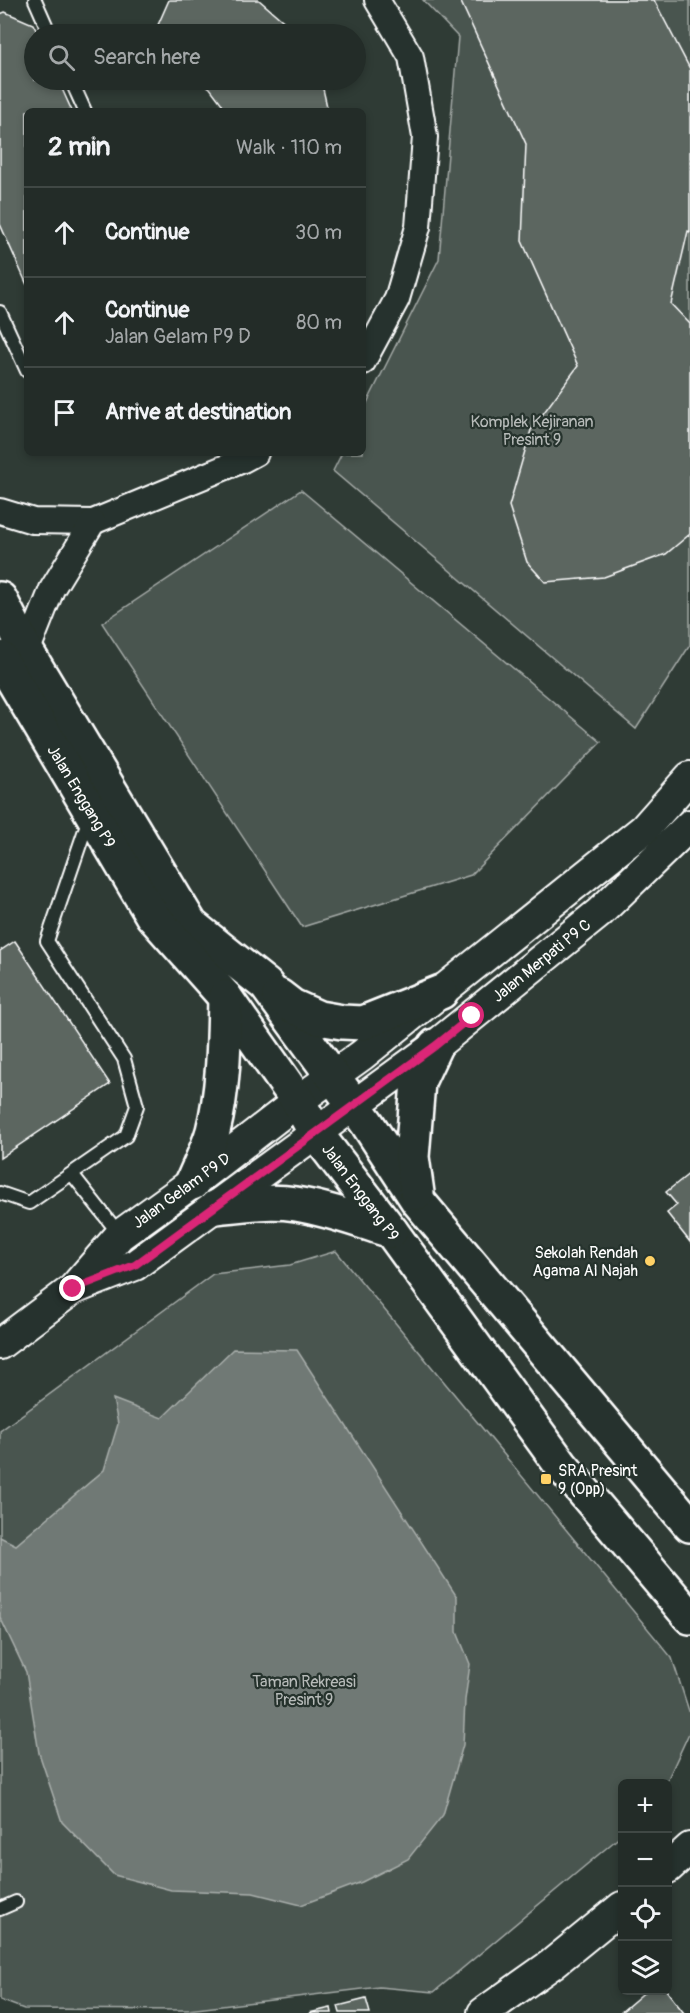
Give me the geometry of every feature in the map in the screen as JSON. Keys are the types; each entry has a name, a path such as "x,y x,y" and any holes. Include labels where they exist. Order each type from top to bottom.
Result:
{"main road":[{"name":"Jalan Enggang P9","path":"0,599 13,655 91,811 152,915 225,997 298,1101 315,1132 391,1231 561,1465 690,1617"},
{"name":"Jalan Enggang P9","path":"13,655 191,925 266,985 331,1076 354,1104 418,1201 690,1525"},
{"path":"266,985 292,1006 319,1018 363,1023 441,992"},
{"path":"192,1183 213,1133 223,1070 225,997"},
{"path":"418,1201 412,1157 418,1082 435,1046"},
{"path":"216,1207 247,1203 293,1204 318,1208 391,1231"}],"street":[{"path":"366,356 397,299 418,227 425,138 411,57 377,0"},
{"path":"0,511 33,521 93,522 244,456"},
{"path":"13,655 93,522"},
{"path":"298,1101 362,1055 644,829 690,777"},
{"name":"Jalan Merpati P9 C","path":"354,1104 435,1046 600,912 690,825"},
{"name":"Jalan Gelam P9 D","path":"0,1344 73,1289 120,1235 298,1101"},
{"name":"Jalan Gelam P9 D","path":"73,1289 135,1265 354,1104"},
{"path":"672,1864 690,1848"},
{"path":"483,2013 552,1964 618,1910"}],"lane":[{"path":"35,0 46,24"},
{"path":"76,90 84,108"},
{"path":"0,312 24,364"},
{"path":"0,1193 29,1203 126,1136 137,1106 124,1059 47,941 91,811"},
{"path":"72,1174 120,1235"},
{"path":"0,1909 16,1902"}],"green space":[{"name":"Komplek Kejiranan Presint 9","path":"423,0 690,0 690,645 636,729 333,471 340,456 366,456 366,405 439,259 458,37"},
{"path":"301,490 601,742 471,875 302,927 102,623"},
{"name":"Taman Rekreasi Presint 9","path":"336,1251 672,1658 690,1714 690,1731 668,1779 618,1779 618,1838 434,1992 379,1987 188,2010 24,2009 0,2000 0,1431 213,1274 290,1265"}],"shaded area":[{"path":"233,1349 297,1350 457,1597 457,1632 470,1664 465,1700 463,1745 443,1815 408,1859 362,1882 301,1905 253,1893 171,1890 114,1875 62,1822 39,1753 26,1672 0,1617 0,1537 16,1545 104,1470 118,1424 113,1399 162,1418"}],"building":[{"path":"169,0 259,0 287,24 158,24"},
{"path":"460,0 654,0 690,69 690,232 688,231 671,304 690,324 690,534 666,554 604,577 545,582 527,562 509,506 531,430 578,366 522,241 526,144"},
{"path":"5,12 33,24 24,24 24,90 63,90 71,108 24,108 24,278 0,224 0,14"},
{"path":"212,90 323,90 327,108 223,108"},
{"path":"15,941 110,1084 0,1158 0,951"},
{"path":"690,1173 690,1242 667,1213 677,1205 666,1192"},
{"path":"641,1995 670,1995 684,2013 620,2013"},
{"path":"366,1999 370,2013 340,2013 338,2006"},
{"path":"331,2008 332,2013 309,2013"}],"place":[{"name":"Sekolah Rendah Agama Al Najah","path":"650,1261"},
{"name":"SRA Presint 9 (Opp)","path":"546,1479"}],"route":[{"path":"73,1289 135,1265 435,1046 472,1016"}]}
